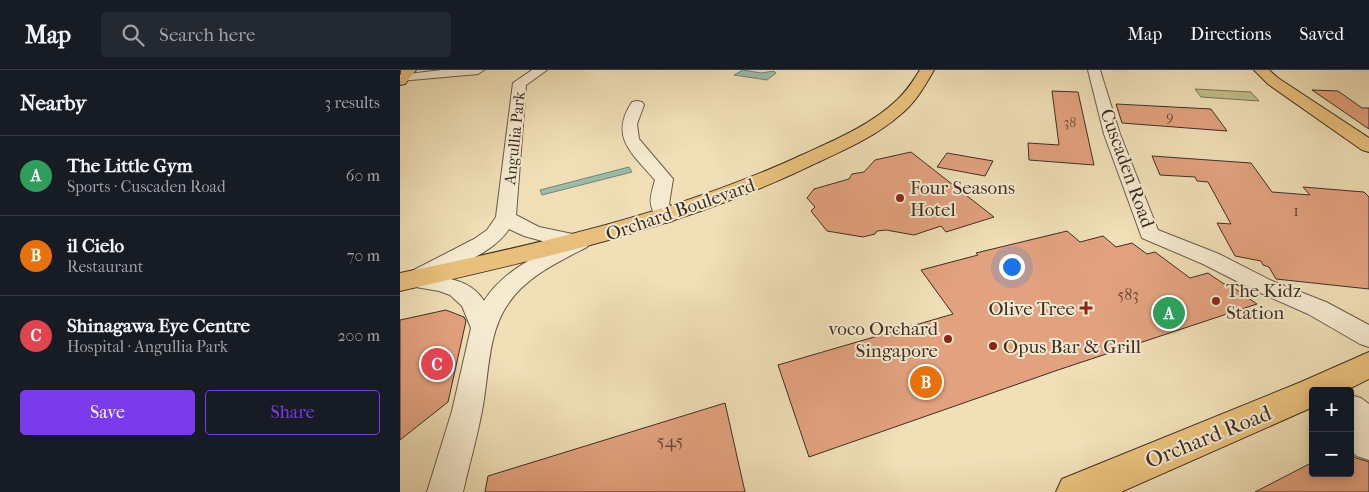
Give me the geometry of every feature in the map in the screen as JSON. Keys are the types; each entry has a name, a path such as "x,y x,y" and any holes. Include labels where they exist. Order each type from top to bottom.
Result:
{"main road":[{"name":"Orchard Boulevard","path":"406,281 579,242 666,217 771,178 851,139 881,121 913,93 927,70"},
{"path":"1261,70 1273,81 1369,146"},
{"name":"Orchard Road","path":"1326,387 1369,364"},
{"name":"Orchard Road","path":"1076,492 1309,395"}],"street":[{"path":"404,76 478,70"},
{"name":"Angullia Park","path":"506,217 520,83 541,70"},
{"name":"Cuscaden Road","path":"1094,70 1112,134 1149,234 1211,259 1264,286 1317,308 1369,337"},
{"path":"637,106 629,124 630,137 647,162 664,179 659,204 666,217"},
{"path":"406,281 482,244 495,234 506,217 518,227 533,234 579,242"},
{"path":"445,492 467,412 484,328 495,305 505,290 529,271 579,242"},
{"path":"406,281 445,284 460,290 471,298 478,308 484,328"},
{"name":"Cuscaden Road","path":"1264,286 1295,308 1369,351"},
{"path":"1354,410 1369,421"},
{"path":"1354,435 1369,446"}],"green space":[{"path":"1195,89 1251,92 1259,101 1201,97"}],"shaded area":[{"path":"743,70 761,73 774,71 776,73 767,80 734,75"},
{"path":"629,167 632,172 542,195 540,190"}],"building":[{"path":"1312,90 1338,91 1362,108 1369,108 1369,129"},
{"path":"1052,91 1078,92 1094,165 1029,160 1028,143 1059,145"},
{"path":"1116,104 1211,109 1227,131 1122,123"},
{"name":"Four Seasons Hotel","path":"911,152 994,217 946,232 941,226 914,235 886,230 877,231 875,234 863,237 827,231 811,211 815,207 807,198 814,189 849,179 852,174 864,172 875,160"},
{"path":"947,153 993,161 985,176 937,167"},
{"path":"1152,156 1251,163 1272,192 1310,195 1303,187 1364,192 1369,197 1369,289 1276,279 1269,267 1263,265 1261,261 1235,256 1217,223 1231,224 1208,182 1197,181 1195,177 1160,175"},
{"path":"1067,231 1080,242 1103,236 1116,247 1132,243 1147,254 1155,252 1190,278 1208,273 1224,284 1227,283 1257,304 1058,370 809,457 778,365 953,314 921,270 978,255 976,253"},
{"path":"446,310 464,317 466,321 448,402 400,440 400,320"},
{"path":"725,403 745,492 485,492 488,476"},
{"path":"1354,456 1369,462 1369,492 1255,492 1309,464 1309,477 1354,477"}],"place":[{"name":"Four Seasons Hotel","path":"900,198"},
{"name":"The Kidz Station","path":"1216,301"},
{"name":"Olive Tree","path":"1086,308"},
{"name":"The Little Gym","path":"1169,313"},
{"name":"voco Orchard Singapore","path":"948,339"},
{"name":"Opus Bar & Grill","path":"993,346"},
{"name":"Shinagawa Eye Centre","path":"437,364"},
{"name":"il Cielo","path":"926,382"}]}
